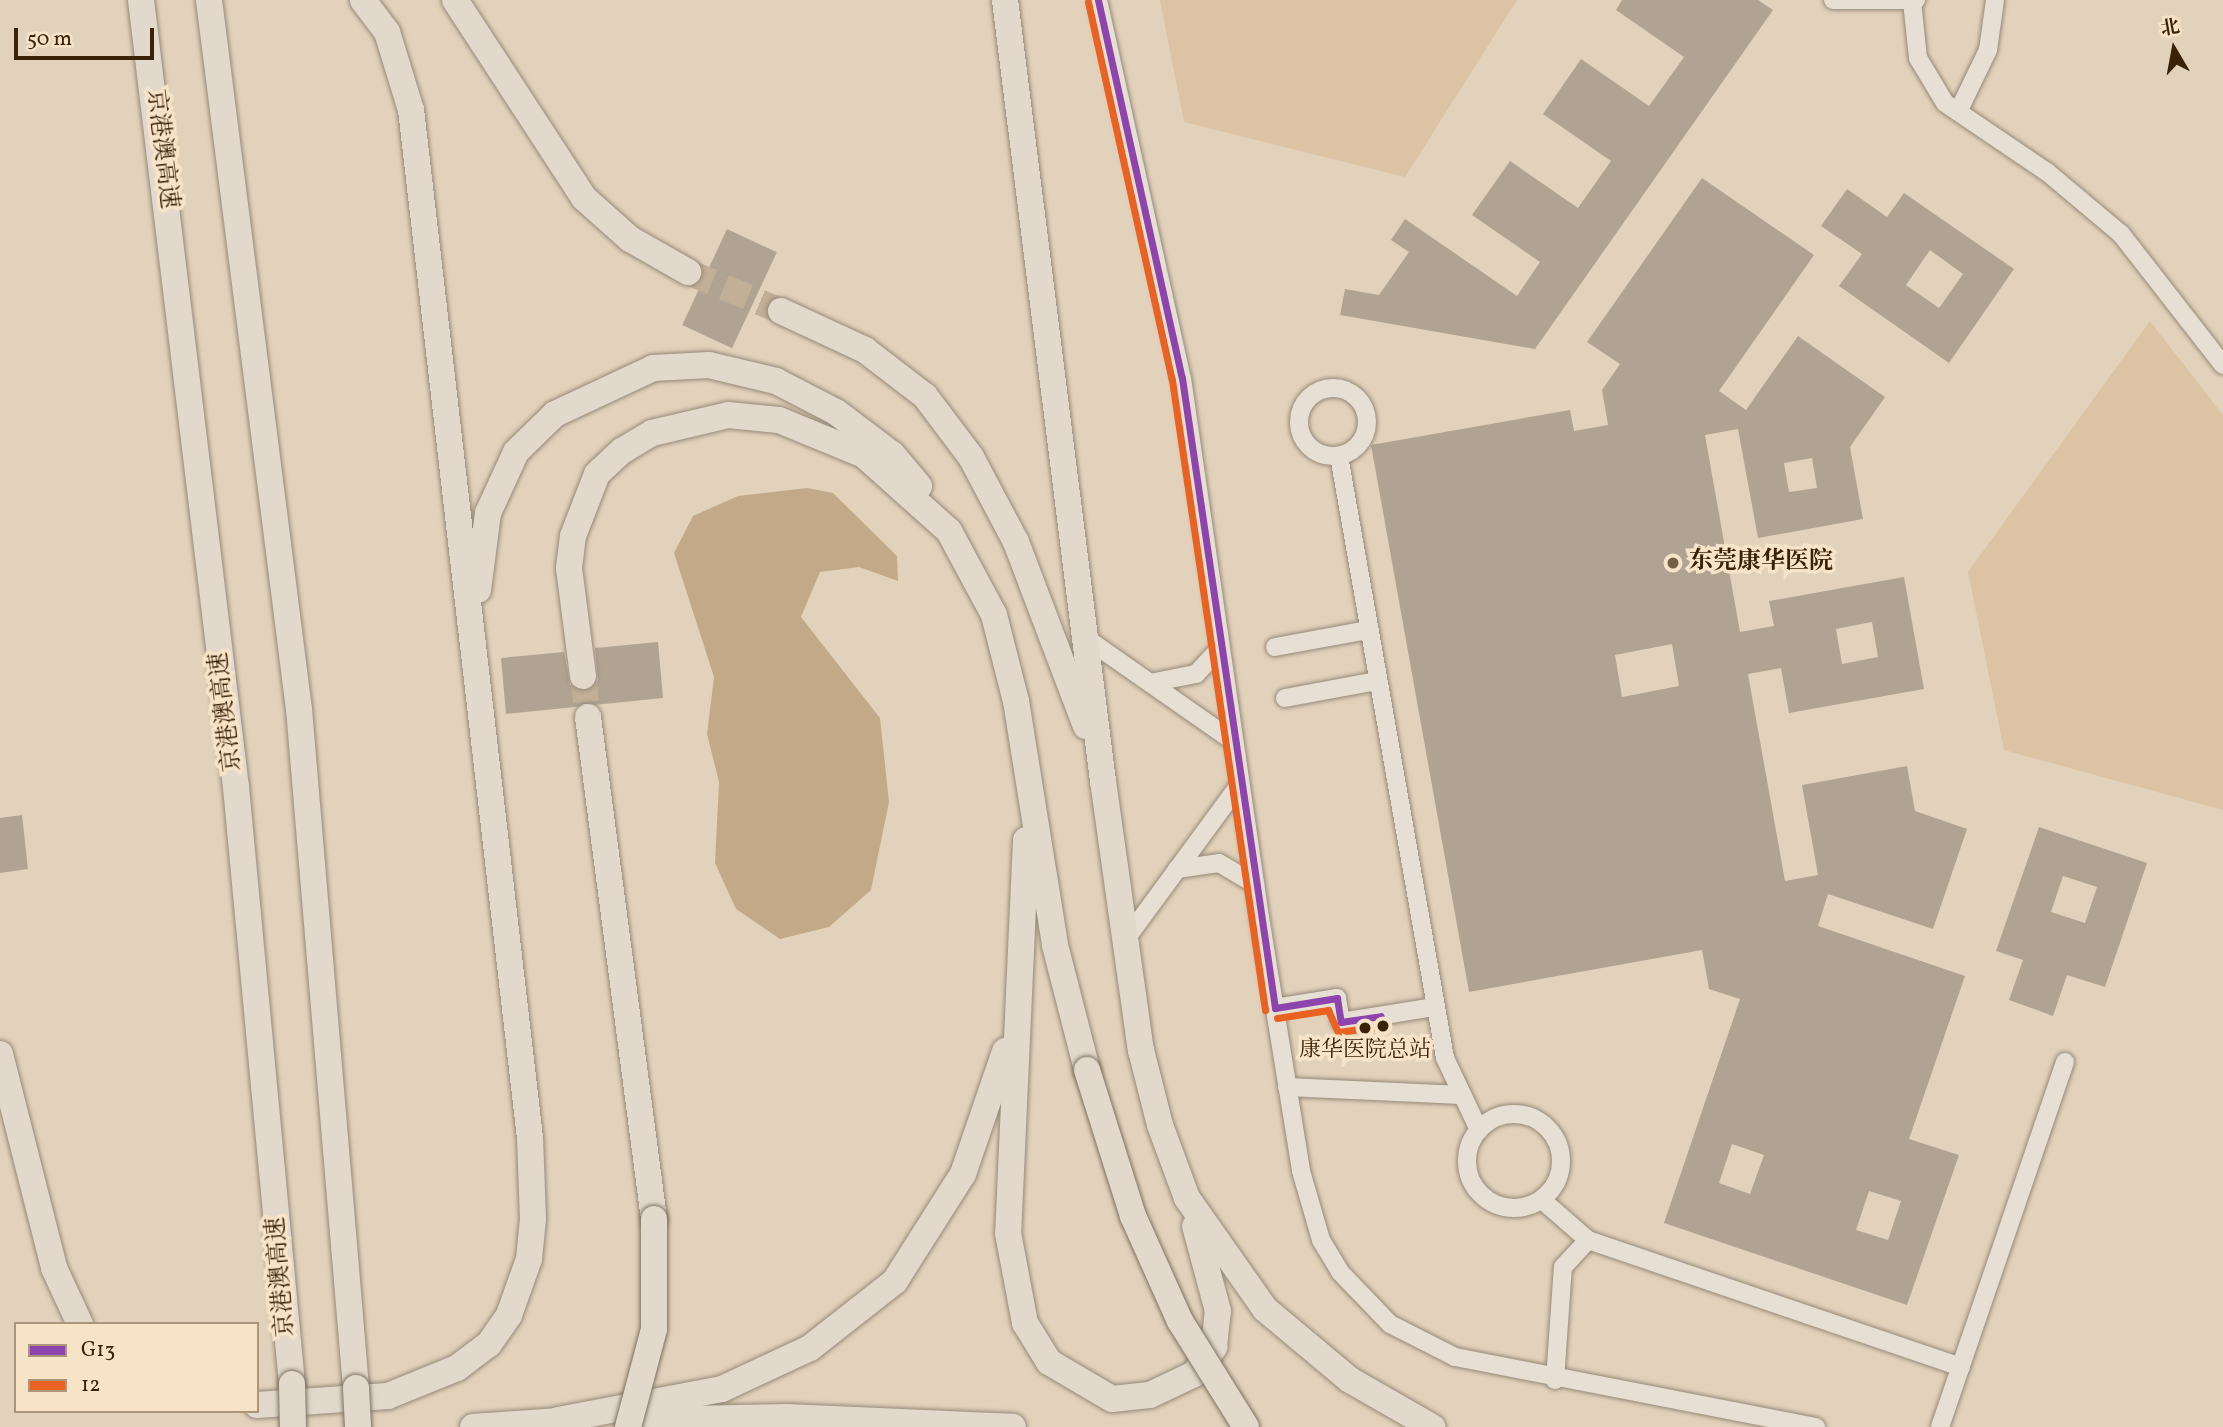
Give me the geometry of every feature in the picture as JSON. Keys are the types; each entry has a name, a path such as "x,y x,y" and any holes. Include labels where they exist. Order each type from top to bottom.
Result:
{"highway":[{"name":"京港澳高速","path":"141,0 163,149 236,787 292,1384 293,1427"},
{"path":"209,0 232,142 299,709 358,1427"},
{"path":"259,1405 344,1403 425,1384 489,1344 521,1291 533,1219 530,1138 411,110 387,32 363,0"},
{"path":"455,0 584,198 630,239 688,272"},
{"path":"1005,0 1103,781 1141,1050 1187,1198 1218,1311 1214,1347 1194,1374 1150,1395 1112,1399 1076,1383 1049,1362 1025,1323 1013,1282 1008,1233 1020,981 1025,757"},
{"path":"781,312 865,351 925,396 971,457 1056,641 1103,781"},
{"path":"477,683 478,578 488,513 516,452 555,414 653,368 722,368 776,381 836,412 892,454 949,531 994,615 1025,757 1055,944 1087,1070 1133,1216 1180,1321 1246,1427"},
{"path":"583,676 569,568 573,536 597,474 652,433 728,415 814,431 864,455 949,531"},
{"path":"588,717 654,1219 654,1329 628,1427"},
{"path":"558,1420 722,1389 810,1348 895,1281 963,1174 995,1095 1020,981"},
{"path":"0,1054 54,1268 79,1322"},
{"path":"1187,1198 1265,1309 1350,1380 1432,1427"},
{"path":"473,1427 558,1420 787,1417 1013,1427"}],"lane":[{"path":"1098,0 1182,378 1232,740 1308,1206 1340,1272 1363,1300 1421,1343 1555,1380 1816,1427"},
{"path":"1833,0 1914,1 1917,58 1929,85 1958,112 2066,187 2121,234 2223,365"},
{"path":"1958,112 1988,50 1995,0"},
{"path":"1339,456 1444,1058 1479,1130"},
{"path":"1275,647 1368,630"},
{"path":"1087,639 1232,740"},
{"path":"1150,683 1196,674 1219,649"},
{"path":"1285,698 1377,681"},
{"path":"1126,939 1239,785"},
{"path":"1177,869 1219,863 1255,884"},
{"path":"1275,1008 1337,998 1341,1022 1436,1007"},
{"path":"1940,1427 2065,1062"},
{"path":"1287,1087 1462,1095"},
{"path":"1508,1115 1531,1118 1550,1130 1560,1150 1560,1172 1542,1200 1509,1208 1479,1193 1467,1162 1479,1130 1508,1115"},
{"path":"1542,1200 1588,1240 1961,1367"},
{"path":"1555,1380 1563,1267 1588,1240"}],"shaded area":[{"path":"1160,0 1517,0 1405,177 1184,122"},
{"path":"2150,321 2223,415 2223,810 2004,750 1968,572"},
{"path":"807,488 833,493 897,556 898,581 859,567 820,572 801,617 880,718 889,802 871,890 829,927 780,939 736,909 715,863 719,782 707,734 714,677 674,553 693,516 738,496"}],"building":[{"path":"1622,0 1758,0 1773,10 1535,349 1340,315 1345,289 1379,295 1409,252 1391,240 1405,219 1517,296 1540,262 1472,215 1510,161 1578,208 1611,161 1543,114 1581,59 1649,106 1684,57 1616,10"},
{"path":"1702,178 1814,255 1719,391 1746,410 1798,336 1885,397 1850,447 1863,519 1758,538 1738,429 1705,435 1740,632 1774,626 1769,601 1904,577 1924,689 1789,713 1781,668 1748,674 1785,881 1818,875 1802,785 1907,766 1915,811 1967,829 1933,929 1828,894 1818,926 1965,976 1909,1139 1959,1155 1907,1305 1664,1223 1740,999 1709,989 1702,950 1469,992 1371,445 1570,410 1574,431 1608,425 1602,390 1620,364 1587,342","holes":["1812,458 1817,488 1789,492 1784,463","1872,622 1878,657 1842,664 1836,629","1672,644 1679,686 1622,697 1615,655","1732,1144 1764,1155 1750,1194 1719,1183","1869,1191 1901,1201 1888,1240 1856,1230"]},
{"path":"1847,189 1887,217 1904,193 2014,269 1949,363 1839,286 1862,254 1821,226","holes":["1930,250 1963,274 1939,308 1906,285"]},
{"path":"727,229 777,252 732,348 682,325"},
{"path":"658,642 663,698 506,714 501,658 564,652 570,685 584,692 598,681 595,648"},
{"path":"22,815 28,869 0,873 0,818"},
{"path":"2039,827 2147,863 2105,987 2067,975 2053,1016 2009,1000 2023,960 1996,951","holes":["2063,876 2097,887 2085,923 2051,912"]}],"tunnel":[{"path":"688,272 781,311"},
{"path":"583,676 588,717"}],"transit line":[{"name":"G13","path":"1098,0 1182,378 1275,1008"},
{"name":"12","path":"1088,2 1172,380 1265,1010"},
{"name":"G13","path":"1275,1008 1337,998 1341,1022 1381,1016"},
{"name":"12","path":"1277,1018 1328,1010 1338,1032 1383,1026"}],"place":[{"name":"东莞康华医院","path":"1673,563"},
{"name":"康华医院总站","path":"1365,1028"}]}
